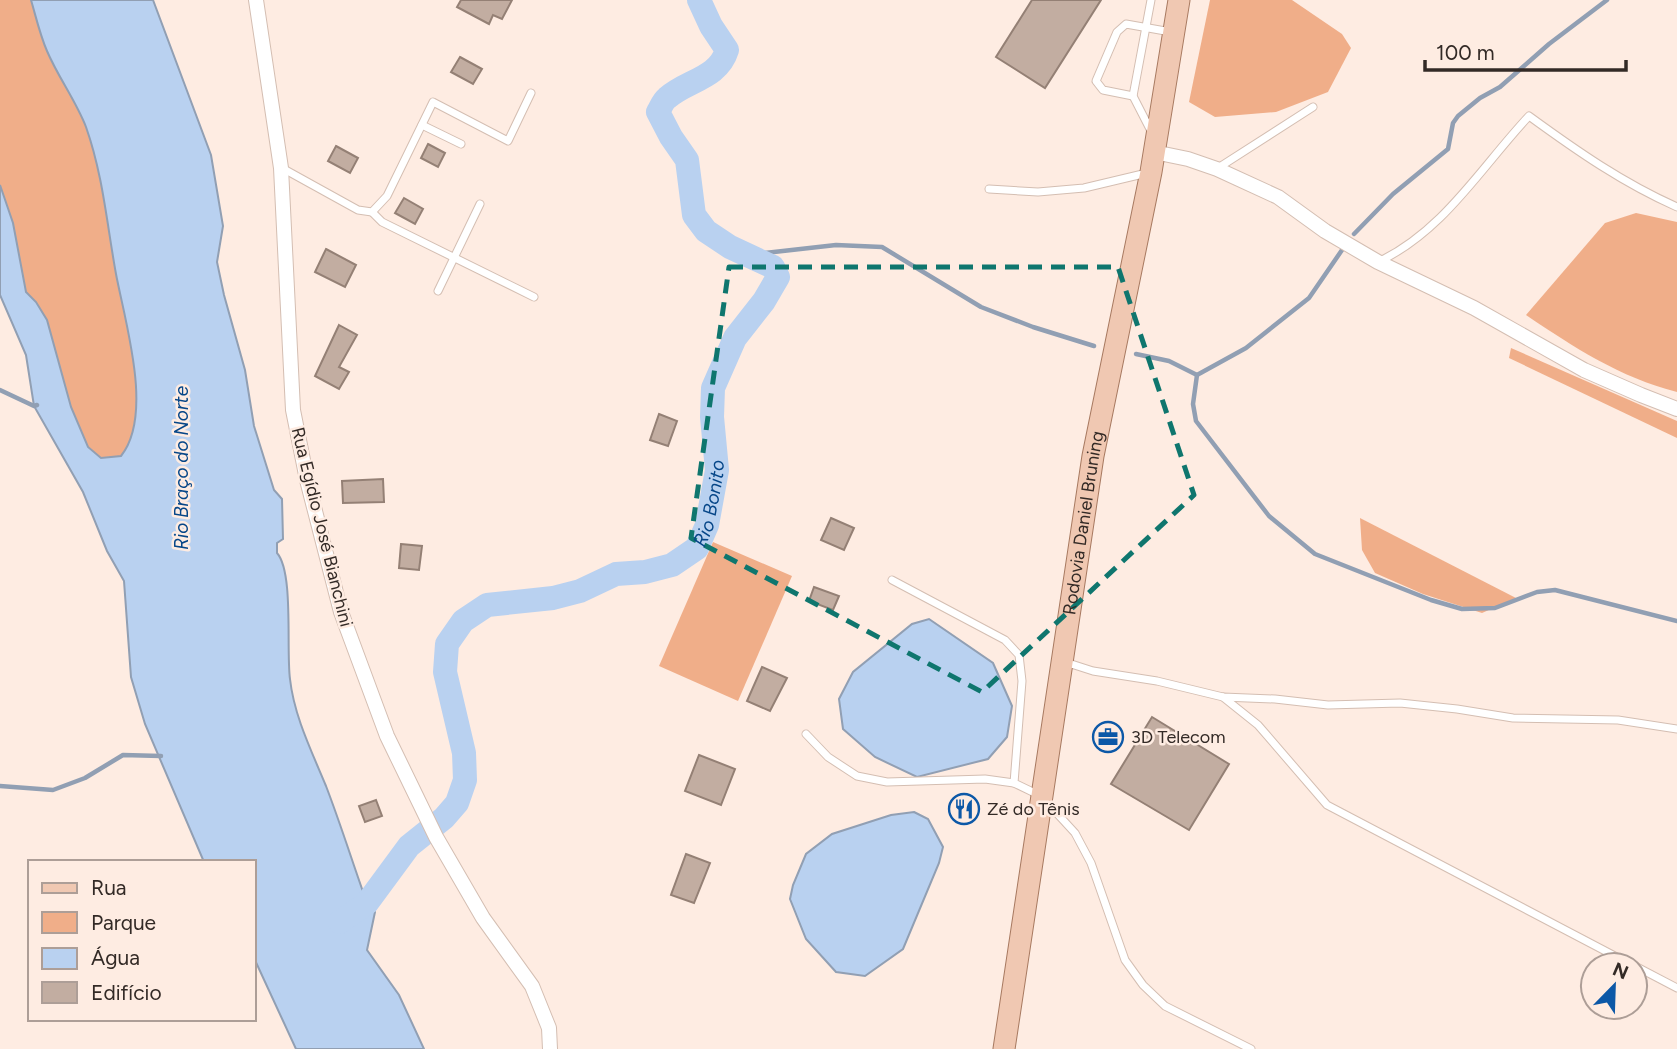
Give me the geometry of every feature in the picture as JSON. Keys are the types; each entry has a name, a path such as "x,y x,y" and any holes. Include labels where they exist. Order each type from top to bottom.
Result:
{"main road":[{"name":"Rodovia Daniel Bruning","path":"1004,1049 1093,456 1153,155 1179,0"}],"street":[{"name":"Rua Egídio José Bianchini","path":"256,0 281,168 293,410 307,480 341,612 387,736 436,838 483,918 532,986 549,1028 550,1049"},
{"path":"1153,155 1188,159 1278,197 1325,231 1378,262 1474,308 1584,370 1677,408"}],"lane":[{"path":"989,189 1038,192 1084,188 1153,155 1133,96 1151,0"},
{"path":"1133,96 1104,90 1096,81 1117,32 1126,24 1174,32"},
{"path":"372,212 387,196 433,102 508,141 531,93"},
{"path":"1217,169 1313,107"},
{"path":"1378,262 1396,254 1439,219 1471,187 1498,150 1529,116 1600,167 1639,190 1677,207"},
{"path":"422,125 461,144"},
{"path":"281,168 358,211 372,212 382,222 534,297"},
{"path":"439,291 480,204"},
{"path":"892,580 1005,640 1019,655 1022,681 1014,783"},
{"path":"1062,661 1093,671 1157,681 1223,697 1328,705 1400,703 1513,718 1618,720 1677,729"},
{"path":"1223,697 1258,725 1327,805 1605,951"},
{"path":"806,734 828,757 857,776 887,782 985,779 1014,783 1041,796 1075,833 1091,863 1125,960 1143,985 1165,1006 1251,1049"},
{"path":"1649,974 1677,988"}],"highlighted area":[{"path":"729,267 1118,267 1194,495 982,692 691,538"}],"green space":[{"path":"0,0 31,0 47,51 82,117 92,145 134,367 135,417 131,438 121,456 101,458 88,447 71,407 47,320 26,292 13,223 0,185"},
{"path":"1210,0 1292,0 1342,34 1351,48 1328,92 1276,112 1215,117 1189,102"},
{"path":"1636,213 1677,222 1677,392 1617,370 1526,315 1605,223"},
{"path":"1511,348 1677,421 1677,438 1509,358"},
{"path":"1360,518 1516,598 1482,613 1423,594 1375,573 1362,550"},
{"path":"713,542 792,576 738,701 659,666"}],"water":[{"name":"Rio Braço do Norte","path":"31,0 153,0 211,155 223,226 217,262 245,370 254,426 274,490 282,499 283,539 277,543 277,553 286,577 288,594 289,666 295,707 367,903 375,912 367,950 399,995 424,1049 296,1049 256,962 256,860 203,860 145,724 131,677 124,581 107,551 83,492 34,406 26,355 0,295 0,185 13,223 26,292 47,320 71,407 88,447 101,458 121,456 131,438 136,393 130,342 101,182 86,127 56,70 40,32"},
{"path":"929,619 993,663 1012,706 1007,737 988,759 917,777 875,757 843,729 839,699 853,672 912,624"},
{"path":"914,812 928,819 943,847 939,863 903,949 865,976 836,972 806,939 790,899 806,854 832,834 891,815"}],"building":[{"path":"461,0 512,0 502,19 493,15 489,24 457,7"},
{"path":"1032,0 1101,0 1045,88 996,57"},
{"path":"460,57 482,69 473,84 451,72"},
{"path":"428,144 445,153 438,167 421,158"},
{"path":"336,146 358,158 350,173 328,161"},
{"path":"404,198 423,209 415,224 395,213"},
{"path":"326,249 356,265 345,287 315,272"},
{"path":"339,325 357,335 339,367 349,372 339,389 315,376"},
{"path":"659,414 677,421 668,446 650,440"},
{"path":"383,479 384,502 343,503 342,481"},
{"path":"831,518 854,528 844,550 821,540"},
{"path":"401,544 422,546 419,570 399,568"},
{"path":"814,587 839,596 833,610 809,601"},
{"path":"762,667 787,678 770,711 747,701"},
{"path":"1152,717 1229,764 1189,830 1111,784"},
{"path":"699,755 735,769 721,805 685,791"},
{"path":"376,800 382,816 365,822 359,806"},
{"path":"686,854 710,863 694,903 671,895"}],"waterway":[{"name":"Rio Bonito","path":"340,922 367,903 409,846 444,818 457,803 465,780 464,753 445,672 447,644 463,621 487,605 553,598 580,591 616,574 645,572 672,565 697,548 707,525 717,470 712,417 713,388 735,338 764,301 778,277 773,267 730,247 706,231 694,215 687,160 658,112 667,98 717,67 727,50 711,26 699,0"},
{"path":"1354,234 1393,194 1448,149 1453,123 1458,116 1480,98 1500,87 1549,44 1607,0"},
{"path":"756,259 765,253 836,245 882,247 981,307 1094,346"},
{"path":"1197,375 1246,348 1309,298 1342,250"},
{"path":"1136,354 1169,361 1197,375"},
{"path":"1197,375 1193,404 1196,421 1269,516 1315,554 1431,600 1462,609 1495,608 1537,592 1555,590 1677,621"},
{"path":"0,390 37,405"},
{"path":"0,786 53,790 85,778 123,755 161,756"}],"place":[{"name":"3D Telecom","path":"1108,737"},
{"name":"Zé do Tênis","path":"964,809"}]}
